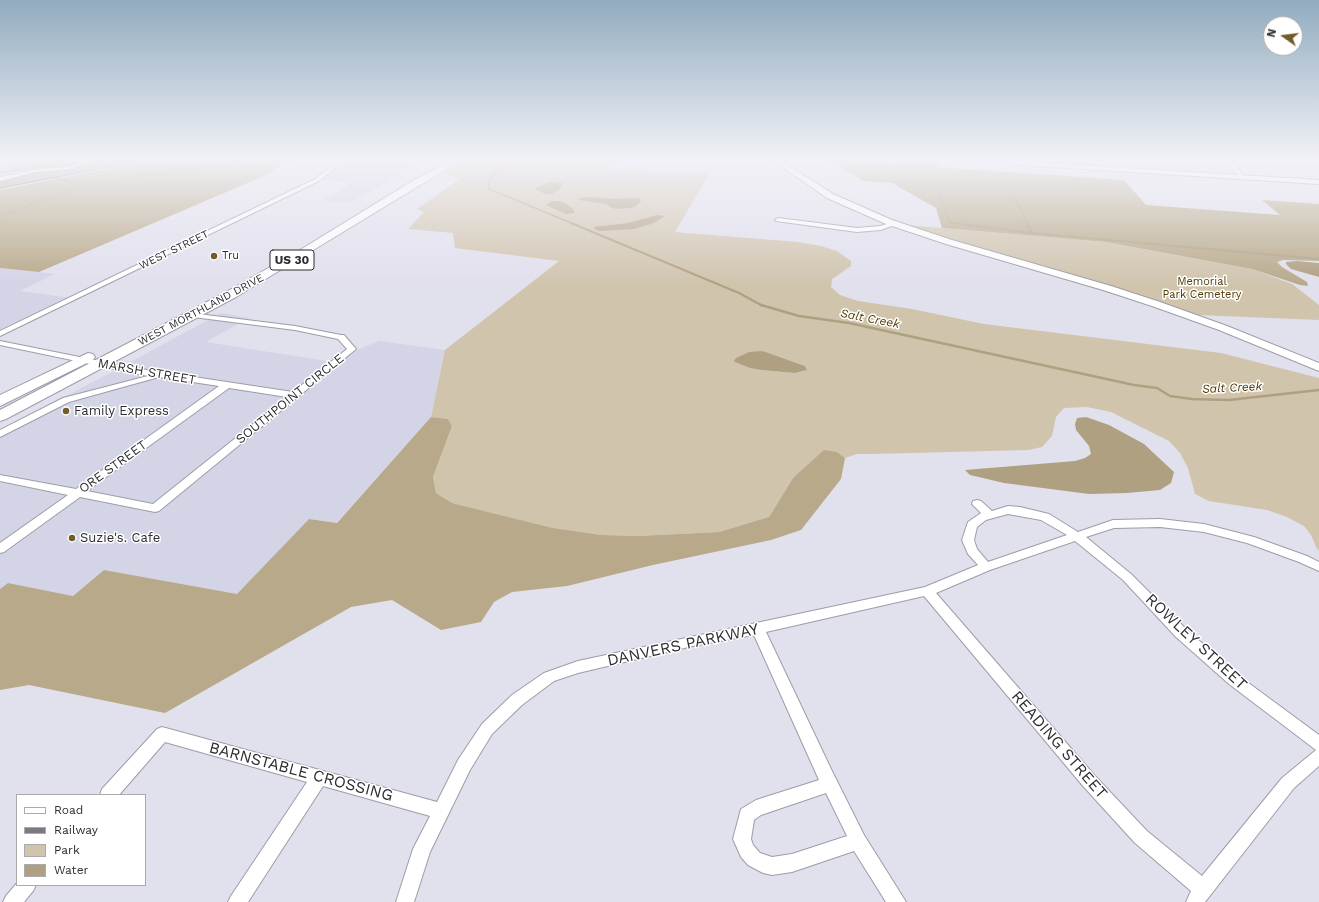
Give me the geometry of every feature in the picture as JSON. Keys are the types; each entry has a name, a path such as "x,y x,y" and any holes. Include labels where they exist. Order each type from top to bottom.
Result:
{"highway":[{"name":"WEST MORTHLAND DRIVE","path":"244,275 370,201"},
{"name":"WEST MORTHLAND DRIVE","path":"1,411 100,364 193,315 304,252 386,201"},
{"name":"WEST MORTHLAND DRIVE","path":"1,411 83,360 218,290"}],"main road":[{"path":"841,201 894,224 949,242 1107,288 1156,304 1223,328 1319,367"}],"street":[{"name":"WEST STREET","path":"0,334 274,201"},
{"path":"778,220 857,230 881,228 894,224"},
{"name":"SOUTHPOINT CIRCLE","path":"78,493 155,508 352,349 341,337 295,328 193,315"},
{"name":"MARSH STREET","path":"0,343 158,375 294,395"},
{"path":"0,434 66,400 158,375"},
{"name":"ORE STREET","path":"0,549 227,385"},
{"path":"1,411 25,421"},
{"path":"0,478 78,493"},
{"path":"977,504 990,515"},
{"path":"986,567 972,551 968,540 972,525 982,517 1008,510 1031,512 1045,517 1077,536"},
{"name":"DANVERS PARKWAY","path":"405,902 422,849 464,765 487,729 517,700 549,677 578,667 927,591 986,567 1113,524 1160,523 1204,528 1250,540 1304,559 1319,567"},
{"name":"ROWLEY STREET","path":"1077,536 1127,577 1182,633 1234,680 1319,744"},
{"name":"READING STREET","path":"927,591 1110,804 1140,837 1199,896"},
{"path":"758,629 858,841 897,902"},
{"name":"BARNSTABLE CROSSING","path":"109,794 162,734 441,810"},
{"path":"1199,896 1288,783 1319,756"},
{"path":"237,902 319,778"},
{"path":"830,784 756,808 747,815 742,839 747,851 754,859 763,864 772,866 792,862 858,841"},
{"path":"12,902 26,886"}],"shaded area":[{"path":"0,201 205,201 39,272 0,268"},
{"path":"321,201 352,201 349,203"},
{"path":"924,201 1143,201 1146,205 1280,215 1263,201 1319,204 1319,261 1283,260 1277,262 1282,267 1307,282 1308,286 1300,285 1252,269 1106,242 942,228 936,208"},
{"path":"0,268 55,274 20,291 71,298 0,332"},
{"path":"221,313 249,318 206,342 339,363 355,351 379,341 445,350 431,417 336,523 309,519 237,594 104,570 73,596 8,583 0,589 0,430"},
{"path":"431,417 448,419 452,426 433,477 436,493 452,503 553,528 602,535 638,536 719,532 769,517 793,478 824,450 837,452 845,458 841,479 801,530 771,540 653,565 567,586 512,592 494,602 481,622 441,630 392,600 351,607 165,713 29,685 0,690 0,589 8,583 73,596 104,570 237,594 309,519 337,523"}],"green space":[{"path":"428,201 693,201 675,232 798,242 821,246 837,251 851,261 851,266 832,279 831,287 840,295 858,301 912,309 984,324 1221,353 1319,378 1319,550 1304,526 1287,517 1267,510 1209,501 1195,494 1188,468 1180,453 1169,441 1111,412 1087,407 1064,408 1056,417 1052,436 1042,447 1028,450 857,454 845,458 837,452 793,478 769,517 719,532 638,536 602,535 553,528 452,503 436,493 433,477 452,426 448,419 431,417 445,350 559,261 455,248 453,233 408,229 424,212 417,209","holes":["763,351 805,366 807,370 795,373 761,370 750,368 736,358"]},
{"name":"Memorial Park Cemetery","path":"906,225 1106,242 1252,269 1292,284 1319,305 1319,320 1198,315 1111,286 966,245"}],"water":[{"path":"552,201 561,201 572,208 574,213 566,214 546,205"},
{"path":"586,201 641,201 635,207 631,208 616,209 606,204"},
{"path":"657,215 665,216 654,223 634,229 601,231 596,230 594,227 628,223"},
{"path":"1297,261 1319,263 1319,277 1291,269 1286,264 1286,262"},
{"path":"763,351 805,366 807,370 795,373 761,370 750,368 734,361 736,358 749,352"},
{"path":"1086,417 1109,425 1144,444 1174,472 1171,483 1160,490 1089,494 1004,483 970,475 965,470 1075,461 1085,458 1091,454 1089,446 1076,430 1075,424 1077,418"}],"waterway":[{"path":"0,216 42,201"},
{"name":"Salt Creek","path":"518,201 574,224"},
{"path":"943,201 950,223 961,224"},
{"path":"1017,201 1028,224"},
{"name":"Salt Creek","path":"571,223 739,293 761,305"},
{"path":"953,223 961,224"},
{"path":"1027,223 1032,233"},
{"path":"961,224 1032,233"},
{"path":"1032,233 1319,259"},
{"name":"Salt Creek","path":"761,305 799,316 849,323 1134,385 1157,388 1170,396 1192,399 1229,400 1319,390"}],"place":[{"name":"Tru","path":"214,256"},
{"name":"Family Express","path":"66,411"},
{"name":"Suzie's. Cafe","path":"72,538"}]}
